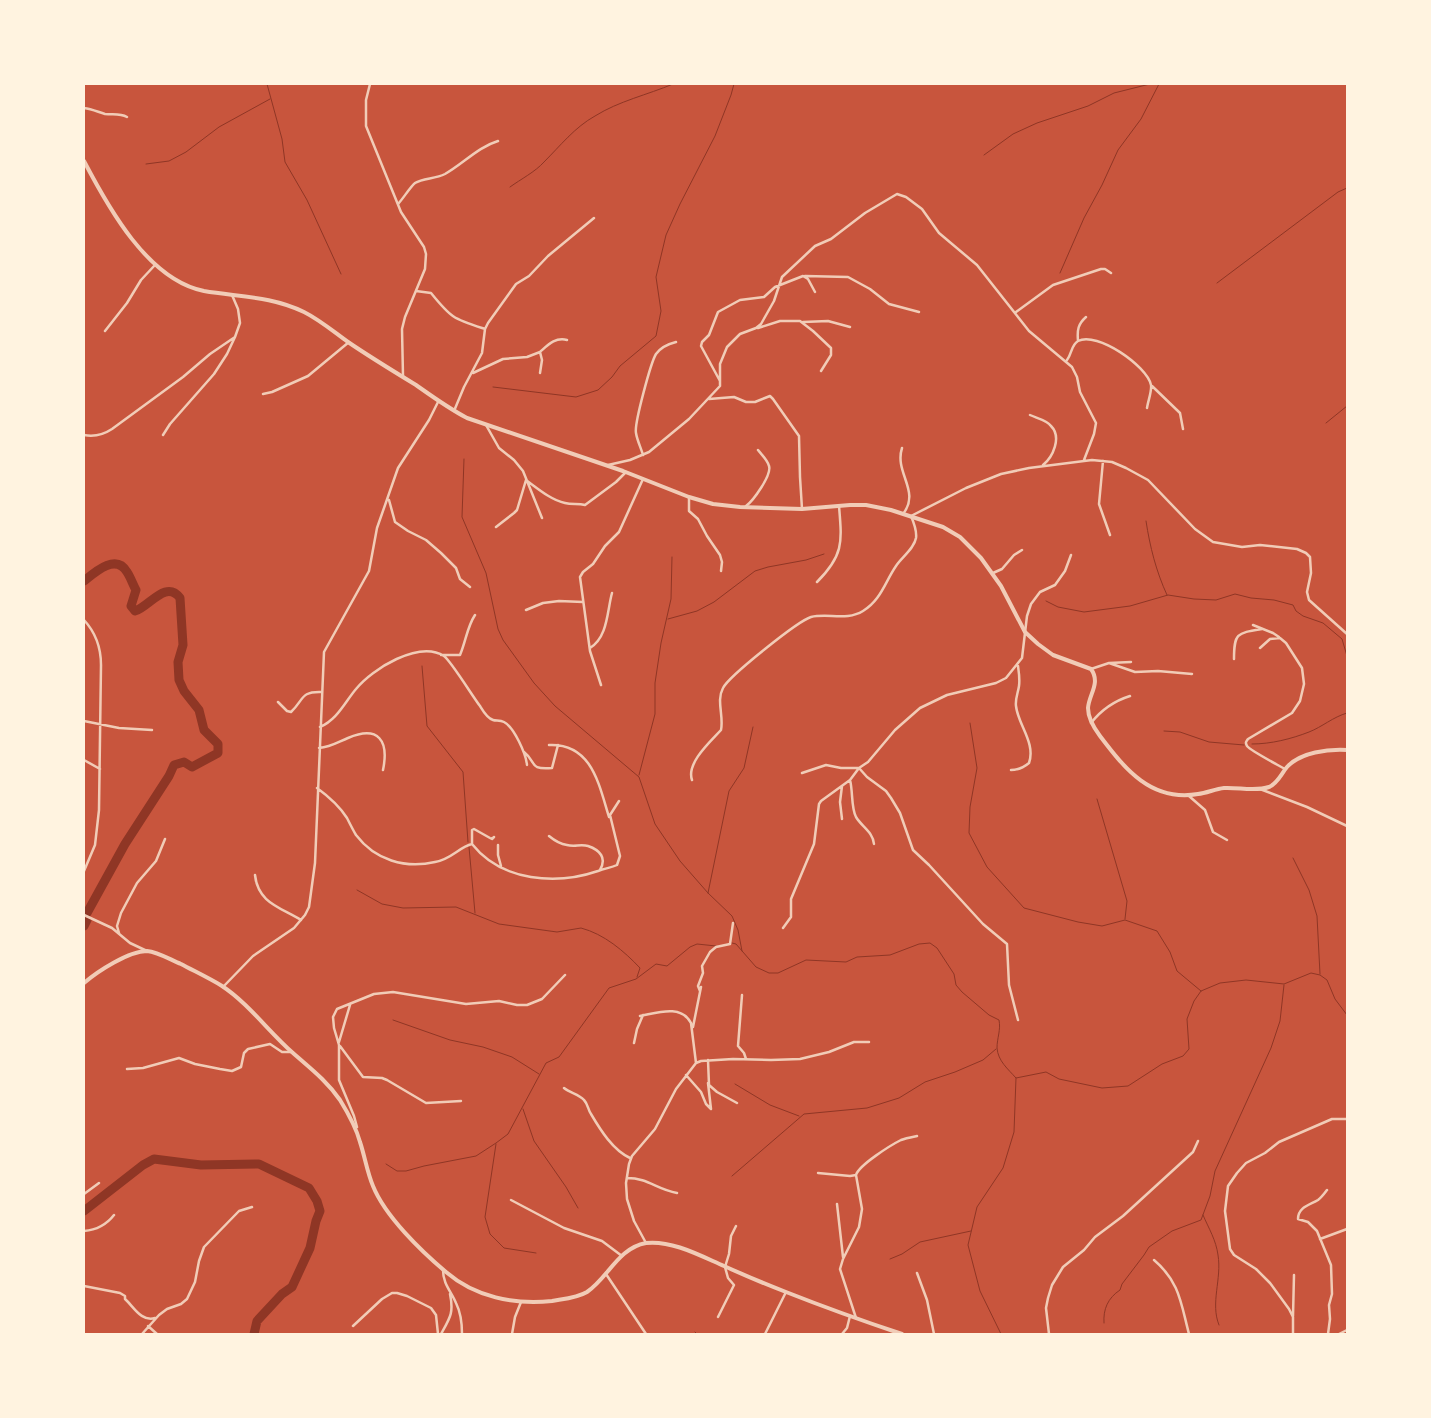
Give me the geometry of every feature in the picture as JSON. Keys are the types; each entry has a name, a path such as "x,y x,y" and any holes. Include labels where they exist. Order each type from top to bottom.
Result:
{"street":[{"path":"370,84 366,100 366,126 398,204 424,247 426,254 425,269 402,329 403,378"},
{"path":"84,108 103,113 121,114 127,117"},
{"path":"398,204 416,182 446,174 488,144 498,141"},
{"path":"84,161 113,215 129,236 156,264 185,284 202,290 262,298 303,312 454,411 485,424 626,472 689,497 713,504 802,510 866,505 911,516 943,527 960,537 971,547 993,573 1025,632 1053,655 1091,669 1109,663 1131,662"},
{"path":"756,328 761,324 774,301 782,277 815,246 831,239 869,210 893,195 899,194 922,209 939,233 977,265 1016,312 1029,331 1067,360 1075,371 1080,392 1096,423 1084,460"},
{"path":"454,411 482,353 485,329 513,288 594,218"},
{"path":"105,331 127,303 141,280 156,264"},
{"path":"1016,312 1043,292 1063,281 1101,269 1111,273"},
{"path":"803,276 808,279 815,292"},
{"path":"720,382 701,346 702,342 709,335 718,312 740,300 764,297 772,289 797,277 848,278 870,288 889,304 919,312"},
{"path":"416,291 431,293 443,308 457,320 485,329"},
{"path":"163,435 170,424 217,370 236,337 240,323 231,294"},
{"path":"1078,341 1077,332 1080,323 1086,317"},
{"path":"606,466 643,455 689,419 717,390 720,382 720,364 727,347 740,334 788,320 802,322 828,321 850,327"},
{"path":"802,322 831,348 831,355 820,371"},
{"path":"84,435 96,436 112,429 183,377 210,354 236,337"},
{"path":"471,374 503,360 527,357 540,352 553,341 560,338 567,340"},
{"path":"1067,360 1071,349 1082,339 1102,342 1118,350 1139,367 1152,386 1180,413 1183,429"},
{"path":"264,394 308,376 349,342"},
{"path":"643,455 636,431 642,395 657,352 666,344 676,342"},
{"path":"540,352 542,360 540,373"},
{"path":"1147,408 1152,386"},
{"path":"708,399 734,397 746,402 755,402 770,396 774,400 799,436 802,510"},
{"path":"223,987 253,956 290,932 302,920 309,907 314,876 323,661 326,647 369,571 377,528 398,468 429,420 438,402"},
{"path":"1030,414 1049,424 1054,432 1055,440 1052,455 1042,466"},
{"path":"485,424 496,444 519,465 542,518"},
{"path":"902,448 900,457 910,498 909,506 903,514"},
{"path":"745,507 752,502 768,477 769,465 758,450"},
{"path":"911,516 976,484 1008,472 1084,460 1103,461 1126,468 1148,480 1195,529 1213,542 1242,547 1260,545 1297,549 1306,553 1310,557 1311,573 1307,592 1309,600 1347,634"},
{"path":"1103,461 1099,504 1110,535"},
{"path":"526,480 556,500 585,505 616,482 626,472"},
{"path":"601,685 590,648 580,581 581,574 619,532 643,479"},
{"path":"496,528 517,510 526,480"},
{"path":"689,497 689,511 698,520 706,536 720,556 722,571"},
{"path":"388,499 395,522 426,540 456,568 460,580 470,587"},
{"path":"817,582 838,556 840,536 839,506"},
{"path":"692,780 691,772 696,761 708,742 721,730 720,697 727,682 772,644 806,619 819,616 855,615 869,608 884,590 895,566 916,540 916,531 911,516"},
{"path":"993,573 1002,569 1014,555 1022,550"},
{"path":"783,928 791,918 791,899 814,844 821,801 850,780 895,730 920,708 947,695 1001,682 1006,678 1018,664 1023,653 1027,616 1031,604 1040,592 1055,585 1060,579 1071,555"},
{"path":"590,648 595,645 606,623 612,593"},
{"path":"526,610 543,603 559,601 584,602"},
{"path":"320,727 331,721 364,680 384,666 419,652 460,655 465,644 469,623 475,615"},
{"path":"84,620 95,636 101,654 99,810 96,839 84,871"},
{"path":"1253,625 1280,638 1286,643 1302,668 1304,684 1300,701 1292,713 1246,742 1246,745 1252,750 1285,769"},
{"path":"1234,660 1234,643 1237,637 1246,631 1262,629"},
{"path":"1260,648 1270,639 1280,638"},
{"path":"440,655 447,659 489,718 504,722 510,728 532,764 538,768 552,768 558,745"},
{"path":"1109,663 1135,672 1158,671 1192,674"},
{"path":"1011,770 1019,769 1029,764 1031,756 1028,738 1016,708 1015,699 1019,683 1018,664"},
{"path":"1091,669 1096,681 1088,706 1091,723 1138,780 1159,791 1188,795 1222,788 1259,789 1275,783 1285,769 1303,756 1322,751 1347,750"},
{"path":"278,702 287,711 291,712 306,694 322,692"},
{"path":"1091,723 1103,709 1120,699 1130,696"},
{"path":"84,721 120,728 152,730"},
{"path":"319,748 333,746 355,736 376,736 380,738 386,755 383,770"},
{"path":"494,837 492,839 474,829 471,834 472,844 490,860 521,876 543,878 579,877 615,866 619,859 619,852 596,774 576,751 558,745 549,745"},
{"path":"524,752 527,765"},
{"path":"84,760 100,769"},
{"path":"802,773 826,765 841,768 859,768 867,777 886,791 900,813 913,850 983,924 1007,944 1009,985 1018,1020"},
{"path":"850,780 854,813 871,834 874,844"},
{"path":"842,786 840,802 842,819"},
{"path":"317,788 342,812 362,842 370,850 387,859 410,864 434,863 446,860 467,845 472,844"},
{"path":"1259,789 1306,807 1347,826"},
{"path":"1188,795 1205,810 1213,832 1227,840"},
{"path":"610,820 611,812 620,801"},
{"path":"549,836 559,843 574,847 587,845 599,852 603,856 604,861 600,870"},
{"path":"118,933 117,926 121,913 137,884 156,861 165,839"},
{"path":"498,845 498,854 502,867"},
{"path":"255,875 258,890 265,900 302,920"},
{"path":"84,915 112,928 130,943 166,957 223,987 332,1088 358,1133"},
{"path":"700,991 698,986 703,973 702,966 710,952 717,947 730,944 733,923"},
{"path":"84,983 97,972 113,963 149,951"},
{"path":"461,1101 426,1103 382,1078 363,1077 339,1044 333,1017 337,1009 374,994 393,992 466,1004 500,1001 517,1005 528,1005 542,999 565,975"},
{"path":"692,1031 701,987"},
{"path":"742,996 738,1046 746,1059"},
{"path":"350,1005 339,1044 339,1080 354,1116 371,1182 383,1206 408,1236 458,1282 473,1290 498,1298 521,1302 547,1301 577,1296 594,1286 622,1256 635,1247 656,1244 679,1248 786,1292 902,1334"},
{"path":"634,1043 642,1015 666,1011 681,1013 689,1020 696,1063"},
{"path":"646,1244 629,1209 626,1191 630,1158 655,1129 676,1089 696,1063 708,1060 800,1059 829,1052 854,1042 869,1042"},
{"path":"127,1069 143,1068 179,1058 195,1064 232,1071 241,1067 244,1053 251,1048 270,1044 282,1052 292,1052"},
{"path":"686,1075 701,1092 711,1110 708,1060"},
{"path":"708,1083 717,1092 737,1103"},
{"path":"564,1088 571,1093 581,1096 616,1150 630,1158"},
{"path":"1292,1317 1289,1309 1270,1283 1256,1269 1234,1255 1230,1249 1225,1211 1228,1186 1237,1172 1246,1163 1265,1153 1279,1142 1332,1119 1347,1119"},
{"path":"818,1173 856,1175 864,1164 893,1145 901,1140 917,1136"},
{"path":"1049,1334 1046,1308 1058,1274 1091,1241 1123,1216 1193,1152 1198,1141"},
{"path":"856,1175 862,1209 859,1228 840,1269 856,1318"},
{"path":"627,1178 641,1178 663,1190 677,1193"},
{"path":"84,1194 99,1183"},
{"path":"1327,1190 1322,1197 1300,1211 1298,1219 1303,1220 1318,1231 1331,1265 1332,1294 1329,1305 1328,1334"},
{"path":"511,1200 564,1228 602,1241 622,1256"},
{"path":"838,1204 843,1259"},
{"path":"142,1334 155,1318 187,1299 195,1282 204,1247 239,1210 252,1207"},
{"path":"84,1231 96,1229 114,1215"},
{"path":"718,1317 734,1285 728,1278 725,1267 731,1236 736,1226"},
{"path":"1320,1239 1347,1229"},
{"path":"1154,1260 1166,1270 1176,1286 1189,1334"},
{"path":"443,1270 444,1281 461,1316 462,1334"},
{"path":"606,1273 646,1334"},
{"path":"917,1273 934,1334"},
{"path":"1293,1334 1294,1275"},
{"path":"84,1286 120,1293 125,1296 125,1299 143,1317 155,1318"},
{"path":"440,1334 451,1315 450,1292"},
{"path":"765,1334 786,1292"},
{"path":"353,1326 382,1299 397,1293 431,1308 437,1319 440,1334"},
{"path":"512,1334 515,1317 521,1302"},
{"path":"842,1334 847,1328 850,1316"},
{"path":"148,1326 158,1334"},
{"path":"1339,1334 1347,1330"}],"waterway":[{"path":"267,84 282,139 285,162 307,200 341,274"},
{"path":"510,187 540,166 568,137 588,120 614,106 673,84"},
{"path":"493,387 576,397 598,390 612,377 620,366 656,336 661,311 656,277 666,235 715,136 734,84"},
{"path":"984,155 1013,134 1037,123 1088,106 1114,93 1150,84"},
{"path":"1060,273 1084,218 1118,150 1141,119 1159,84"},
{"path":"146,164 169,161 186,152 219,127 270,99"},
{"path":"1217,283 1338,192 1347,188"},
{"path":"1326,423 1347,406"},
{"path":"464,459 462,517 486,573 498,629 503,640 534,683 555,706 639,777 655,824 680,861 708,893 732,916 738,930 742,951"},
{"path":"1146,521 1154,559 1167,595"},
{"path":"668,619 697,611 714,602 755,571 806,560 824,554"},
{"path":"639,775 655,714 655,683 661,643 671,599 672,557"},
{"path":"84,581 105,566 117,564 127,572 136,590 131,606 135,611 169,591 175,593 180,598 183,645 178,662 179,680 184,691 199,710 204,730 218,744 218,753 192,767 184,762 174,765 169,776 125,844 87,913"},
{"path":"1046,601 1058,607 1084,612 1130,606 1168,595 1216,600 1235,594 1251,598 1274,600 1293,605 1296,611 1303,616 1323,623 1342,639 1347,656"},
{"path":"422,666 427,726 463,772 468,842"},
{"path":"1252,744 1274,742 1295,737 1314,730 1347,713"},
{"path":"970,723 977,768 970,807 969,833 987,867 1024,908 1102,926 1125,920 1157,931 1170,952 1177,971 1201,991"},
{"path":"708,893 729,791 744,768 753,727"},
{"path":"1164,731 1180,732 1209,742 1244,745"},
{"path":"1097,799 1127,901 1125,919"},
{"path":"469,847 475,913"},
{"path":"1293,858 1309,890 1317,916 1320,974"},
{"path":"357,890 382,904 403,908 456,907 499,924 557,932 581,928 598,934 627,955 640,968 637,977"},
{"path":"84,926 87,920"},
{"path":"732,943 736,944 756,967 769,973 778,973 806,960 846,962 857,957 890,955 919,944 930,943 937,948 954,974 956,985 962,992 989,1015 999,1020 997,1048 999,1057 1016,1078 1046,1072 1059,1079 1102,1088 1128,1086 1162,1064 1183,1056 1189,1049 1187,1019 1194,1001 1201,991 1220,983 1246,980 1284,984 1311,973 1320,975 1327,980 1335,999 1347,1015"},
{"path":"386,1164 397,1171 406,1171 476,1156 496,1143 508,1134 546,1063 559,1057 609,988 636,979 656,964 667,966 690,947 697,944 716,946"},
{"path":"1104,1323 1104,1313 1109,1300 1120,1290 1122,1284 1149,1247 1172,1231 1201,1220 1210,1196 1215,1171 1271,1048 1280,1021 1284,985"},
{"path":"393,1020 450,1040 483,1047 512,1057 539,1074"},
{"path":"732,1176 804,1114 867,1108 899,1098 925,1082 983,1060 996,1049"},
{"path":"1001,1334 980,1291 968,1245 977,1207 1003,1168 1014,1132 1016,1078"},
{"path":"735,1084 770,1105 799,1116"},
{"path":"523,1109 534,1141 578,1208"},
{"path":"496,1144 485,1217 490,1234 504,1248 536,1253"},
{"path":"84,1211 143,1165 154,1159 201,1165 259,1164 309,1188 317,1201 320,1211 310,1248 292,1287 282,1294 257,1321 254,1334"},
{"path":"1203,1215 1214,1239 1218,1255 1219,1273 1216,1308 1219,1325"},
{"path":"890,1259 902,1254 920,1242 971,1231"}]}
